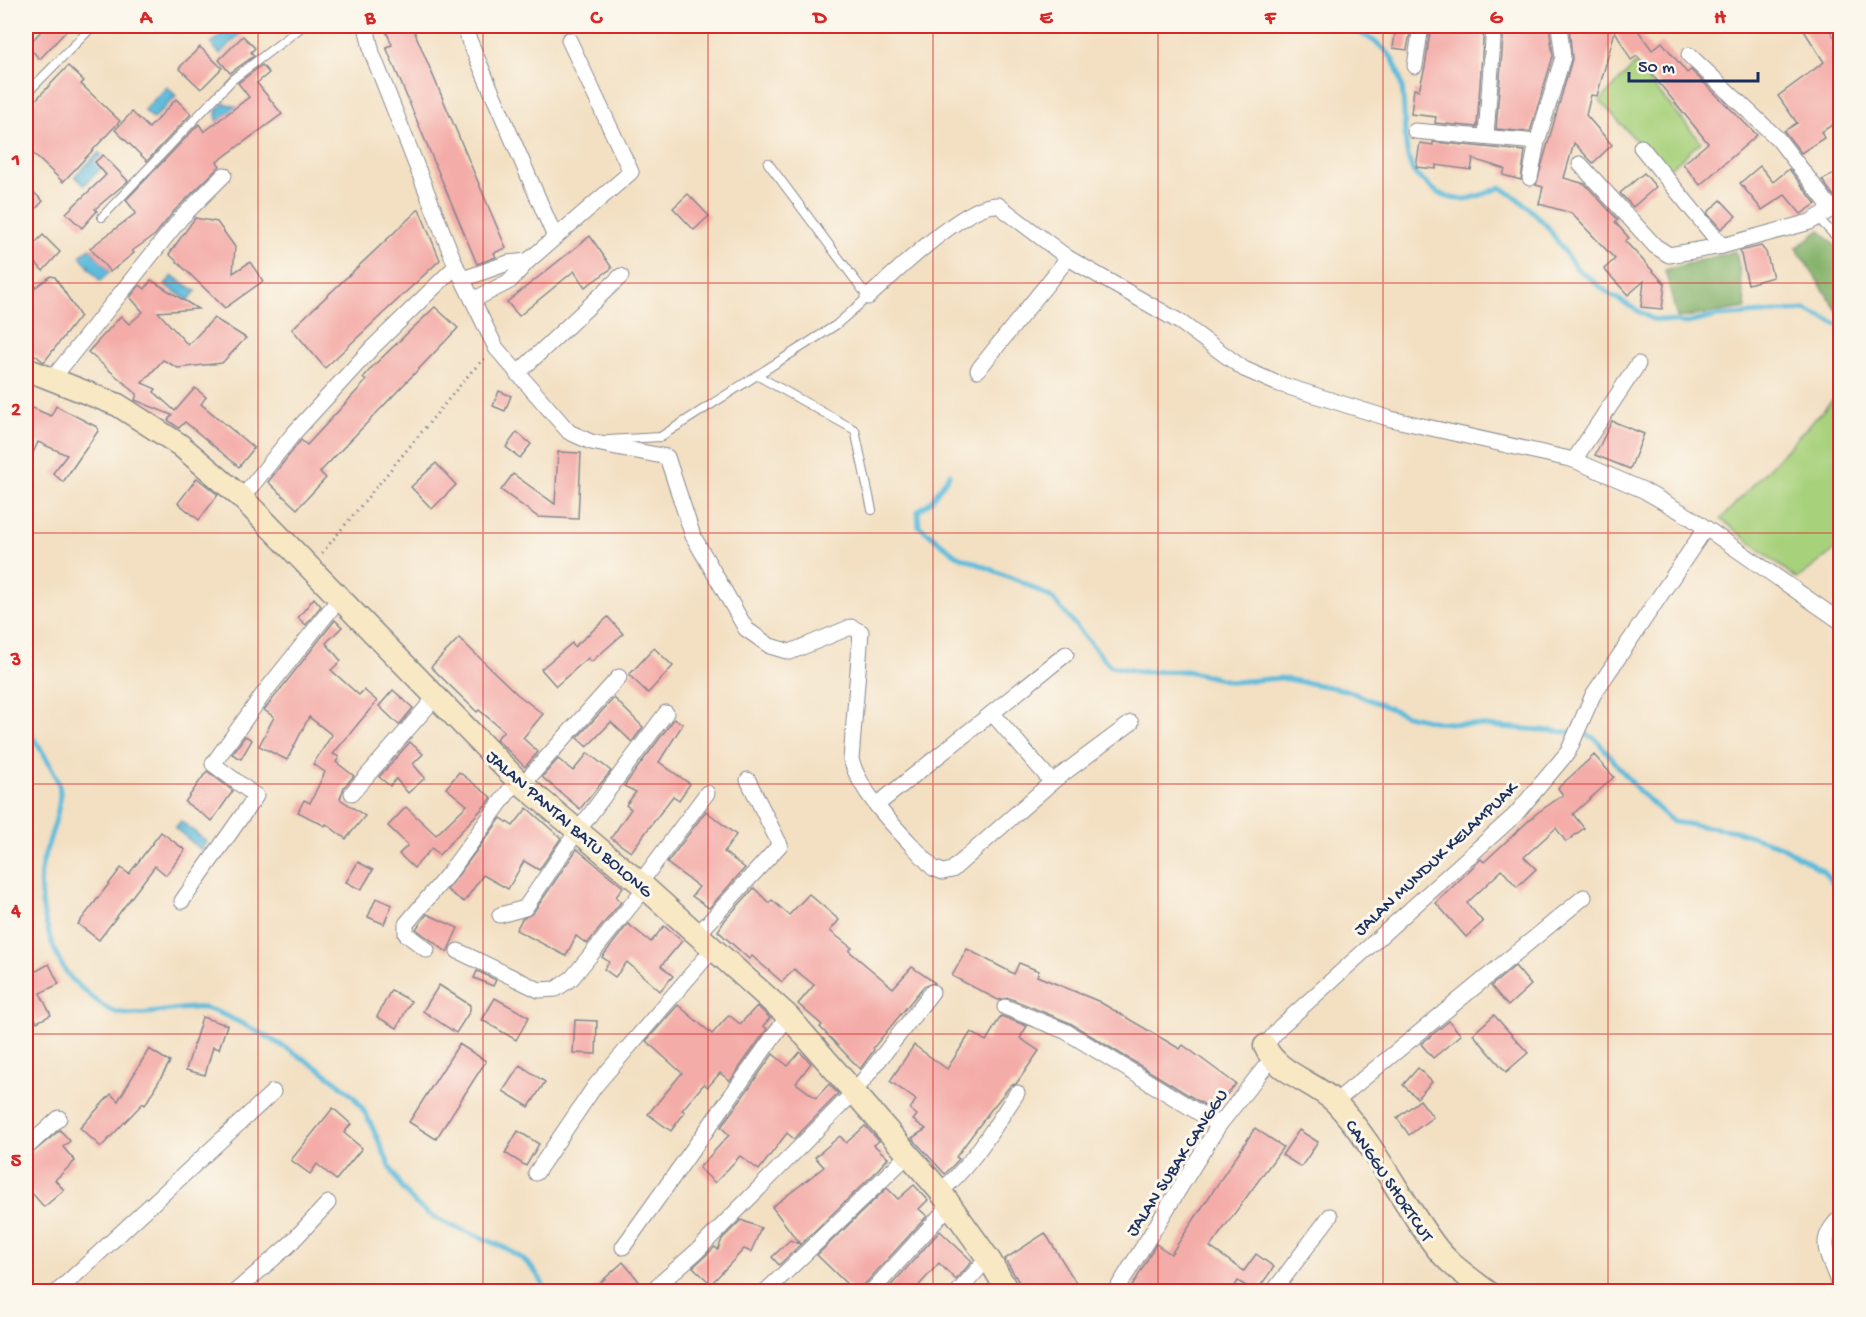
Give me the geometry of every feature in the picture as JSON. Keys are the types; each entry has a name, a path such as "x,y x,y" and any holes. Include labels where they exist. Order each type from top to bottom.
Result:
{"street":[{"path":"366,26 376,63 459,273 496,348 517,374 569,432 591,441 667,457 693,536 746,629 770,646 790,652 851,627 861,632 851,760 855,773 878,804 933,868 943,872 952,870 1052,782 1131,723"},
{"path":"463,26 555,237"},
{"path":"1415,66 1421,26"},
{"path":"1486,136 1494,26"},
{"path":"1530,178 1537,142 1563,57 1559,26"},
{"path":"1837,26 1840,31"},
{"path":"473,300 510,281 528,261 631,172 570,40"},
{"path":"1580,164 1661,252 1678,256 1722,246 1818,218 1836,207 1778,139 1689,55"},
{"path":"1415,131 1537,142"},
{"path":"1641,147 1722,246"},
{"path":"52,379 181,218 224,175"},
{"path":"868,297 948,228 990,204 998,204 1068,258 1161,310 1244,369 1276,383 1391,419 1574,460 1642,490 1690,517 1840,621"},
{"path":"978,370 1068,258"},
{"path":"242,498 294,433 372,348 459,273 528,261"},
{"path":"517,374 621,276"},
{"path":"1574,460 1638,364"},
{"name":"JALAN PANTAI BATU BOLONG","path":"26,369 118,405 180,445 242,498 519,782 643,886 788,1016 910,1153 990,1261 1008,1292"},
{"name":"JALAN MUNDUK KELAMPUAK","path":"1269,1051 1280,1027 1515,815 1530,798 1568,752 1593,695 1705,529"},
{"path":"182,901 256,796 213,764 270,684 339,599"},
{"path":"878,804 1066,654"},
{"path":"427,950 406,934 406,924 449,873 519,782 619,677"},
{"path":"352,793 435,698"},
{"path":"500,915 525,908 577,832 666,713"},
{"path":"992,713 1052,782"},
{"path":"536,1173 595,1086 780,845 748,780"},
{"path":"458,951 539,990 556,989 572,978 643,886 707,794"},
{"path":"1335,1102 1584,897"},
{"path":"656,1287 697,1251 855,1090 932,992"},
{"path":"1005,1007 1065,1031 1220,1125"},
{"path":"623,1246 788,1016"},
{"name":"CANGGU SHORTCUT","path":"1269,1051 1335,1102 1378,1156 1434,1244 1456,1268 1488,1292"},
{"name":"JALAN SUBAK CANGGU","path":"1115,1292 1269,1051"},
{"path":"57,1292 273,1092"},
{"path":"871,1292 945,1198 1017,1093"},
{"path":"26,1148 59,1118"},
{"path":"765,1292 910,1153"},
{"path":"236,1292 289,1245 328,1203"},
{"path":"1273,1292 1329,1216"},
{"path":"1835,1292 1839,1284 1825,1244 1829,1229 1840,1218"},
{"path":"958,1292 980,1267 990,1261"}],"lane":[{"path":"26,94 93,26"},
{"path":"102,217 233,79 303,26"},
{"path":"591,441 660,437 836,325 868,297 768,163"},
{"path":"1818,218 1840,241"},
{"path":"758,376 855,430 872,510"}],"path":[{"path":"315,561 471,372 496,348"}],"green space":[{"path":"1635,64 1701,142 1665,172 1600,101"},
{"path":"1820,230 1840,251 1840,315 1796,248"},
{"path":"1736,251 1746,308 1677,318 1665,270"},
{"path":"1840,392 1840,546 1797,579 1721,519"}],"water":[{"path":"230,26 238,26 243,31 220,54 211,44"},
{"path":"167,87 176,96 153,119 144,110"},
{"path":"224,103 237,107 217,122 216,111"},
{"path":"99,153 108,162 84,185 75,176"},
{"path":"90,248 110,272 100,281 80,256"},
{"path":"172,276 196,291 188,300 165,285"},
{"path":"181,821 207,842 201,850 175,828"}],"building":[{"path":"46,26 71,26 40,59 27,46"},
{"path":"384,26 412,26 506,248 494,253 496,257 477,264 386,47 392,45"},
{"path":"1396,26 1411,28 1407,50 1393,48"},
{"path":"1431,26 1484,26 1477,127 1435,123 1436,117 1411,114 1414,89 1419,90 1425,67"},
{"path":"1504,26 1549,26 1553,56 1530,132 1496,129"},
{"path":"1569,26 1600,28 1635,26 1652,50 1662,42 1687,73 1691,70 1757,135 1700,185 1683,164 1708,143 1637,56 1631,60 1615,31 1597,96 1591,95 1586,115 1612,145 1593,163 1574,143 1564,178 1585,184 1618,220 1615,222 1629,238 1625,241 1665,284 1662,309 1641,307 1644,281 1628,295 1604,269 1615,259 1571,213 1539,204 1543,187 1536,185 1572,59"},
{"path":"1801,26 1827,26 1838,42 1835,45 1840,54 1840,120 1821,132 1824,138 1801,153 1784,131 1797,123 1778,96 1824,62"},
{"path":"243,36 255,48 251,52 254,56 230,73 219,60"},
{"path":"200,47 222,68 201,89 179,68"},
{"path":"262,65 269,73 257,83 282,114 217,162 220,166 174,211 155,235 132,251 134,253 110,272 90,248 136,213 126,200 199,124 204,132 249,97 238,83"},
{"path":"68,66 84,81 81,84 120,121 63,182 26,147 26,110"},
{"path":"176,99 191,114 147,161 115,130 132,112 149,128"},
{"path":"1433,142 1525,151 1521,180 1503,175 1505,169 1473,159 1471,170 1436,165 1436,169 1416,167 1420,143 1433,145"},
{"path":"103,155 128,181 95,209 97,211 82,228 66,213 106,175 95,162"},
{"path":"1760,166 1773,182 1789,169 1816,204 1801,214 1785,195 1762,210 1740,183"},
{"path":"1644,173 1656,187 1633,207 1620,193"},
{"path":"1836,173 1840,181 1840,193 1834,196 1822,180"},
{"path":"26,185 43,201 26,220"},
{"path":"688,194 709,216 694,230 673,208"},
{"path":"1721,200 1736,216 1721,229 1707,213"},
{"path":"419,209 440,260 325,368 292,329"},
{"path":"195,218 217,222 235,247 233,273 250,262 263,281 225,308 169,254"},
{"path":"43,235 60,252 43,271 26,252"},
{"path":"590,236 612,268 585,287 574,271 519,316 507,302"},
{"path":"1761,246 1766,252 1773,277 1748,284 1740,251"},
{"path":"51,276 55,277 80,316 44,362 26,348 26,294"},
{"path":"151,280 198,309 158,312 188,345 214,318 246,338 222,363 178,368 163,360 142,383 156,389 154,392 175,411 195,388 206,397 201,404 254,448 239,467 185,422 179,428 168,420 172,415 135,400 137,394 88,352 121,316 129,324 143,312 130,297 140,285 145,289"},
{"path":"435,307 458,328 320,472 326,478 297,509 268,482 301,440 307,445 366,381 363,378 372,367"},
{"path":"499,391 511,396 505,411 493,406"},
{"path":"26,405 51,416 56,406 97,427 98,431 63,482 53,473 67,455 38,442 26,469"},
{"path":"1612,421 1644,434 1630,469 1595,455"},
{"path":"517,432 531,444 520,458 506,447"},
{"path":"558,452 581,453 578,519 538,517 501,490 513,474 555,504"},
{"path":"436,463 456,485 432,509 411,487"},
{"path":"197,478 218,495 199,520 178,503"},
{"path":"314,598 321,606 306,625 298,618"},
{"path":"608,617 623,634 591,662 588,658 556,686 541,669 572,643 574,647"},
{"path":"335,620 342,627 326,643 341,661 331,670 359,695 364,690 377,701 333,754 339,757 336,762 354,776 344,787 340,799 365,816 346,839 326,824 325,826 298,812 304,800 310,803 325,772 313,764 332,735 309,717 287,760 259,746 274,717 264,710"},
{"path":"459,638 517,694 543,714 523,738 538,752 525,767 496,739 504,731 479,710 477,712 431,667"},
{"path":"654,648 673,666 648,693 629,675"},
{"path":"393,690 413,708 399,725 379,706"},
{"path":"614,698 643,727 632,742 611,722 587,747 577,738"},
{"path":"674,719 683,724 659,762 690,784 679,800 673,796 631,852 611,838 631,809 626,805 636,792 624,786"},
{"path":"245,736 252,740 241,759 232,754"},
{"path":"410,742 423,754 413,764 425,778 408,793 396,779 390,786 379,777"},
{"path":"588,753 611,771 580,809 542,777 558,759 573,771"},
{"path":"1594,755 1614,777 1573,814 1584,828 1566,842 1556,828 1524,857 1536,869 1517,887 1502,870 1467,903 1483,922 1466,937 1436,903 1481,859 1484,862 1537,813 1563,795 1558,788"},
{"path":"207,771 233,791 212,821 185,802"},
{"path":"459,772 492,798 439,855 432,848 414,868 399,854 408,845 388,826 406,807 436,835 467,805 446,788"},
{"path":"527,808 561,838 539,870 524,861 508,889 483,875 464,902 447,890 501,818 513,826"},
{"path":"706,811 736,835 724,852 745,868 709,908 692,896 699,887 667,863"},
{"path":"161,832 185,850 166,875 155,866 99,940 78,924 121,868 129,874"},
{"path":"577,849 623,887 616,897 621,902 587,944 576,936 566,956 516,930 522,919 533,913"},
{"path":"358,862 373,870 361,890 346,882"},
{"path":"754,888 769,903 772,900 789,915 809,894 839,920 830,931 852,948 849,951 893,988 912,967 935,983 924,986 873,1048 874,1050 860,1069 820,1027 822,1025 798,1004 814,985 794,969 782,982 752,956 749,959 718,931"},
{"path":"376,898 392,905 384,924 368,917"},
{"path":"427,914 458,928 447,952 416,929"},
{"path":"628,924 651,942 664,926 682,941 661,966 673,976 660,991 627,962 615,977 604,969 609,962 602,957"},
{"path":"967,949 1014,974 1019,963 1039,971 1037,976 1098,1001 1180,1049 1183,1045 1236,1084 1213,1110 1070,1023 1009,998 998,1000 952,976"},
{"path":"26,962 31,974 49,964 59,984 40,993 51,1015 37,1022 26,1000"},
{"path":"1515,966 1531,985 1508,1006 1491,986"},
{"path":"477,971 496,980 493,986 474,978"},
{"path":"439,985 470,1005 470,1011 456,1033 423,1011"},
{"path":"391,990 411,1001 397,1028 377,1017"},
{"path":"495,998 529,1017 516,1040 482,1020"},
{"path":"678,1005 712,1034 729,1015 740,1024 757,1006 770,1018 763,1026 767,1029 730,1081 720,1073 708,1087 704,1084 682,1110 685,1112 671,1131 648,1114 682,1073 646,1041"},
{"path":"1494,1015 1528,1053 1506,1072 1473,1034"},
{"path":"1001,1016 1027,1026 1020,1038 1039,1051 1016,1084 1011,1085 990,1111 956,1157 959,1159 945,1174 912,1138 926,1129 913,1120 917,1115 910,1109 916,1100 890,1081 914,1045 947,1069 971,1032 986,1041"},
{"path":"202,1017 227,1025 219,1049 213,1047 205,1075 186,1070"},
{"path":"575,1020 597,1021 596,1054 573,1053"},
{"path":"1449,1021 1461,1035 1433,1058 1421,1044"},
{"path":"459,1044 486,1061 436,1139 409,1122"},
{"path":"149,1049 170,1062 145,1105 143,1103 101,1147 80,1128 111,1094 118,1101"},
{"path":"800,1052 811,1063 796,1083 816,1098 829,1084 838,1094 794,1139 787,1133 759,1170 740,1156 715,1183 699,1168 729,1135 721,1127 773,1054 788,1066"},
{"path":"520,1065 545,1082 529,1107 503,1091"},
{"path":"1418,1068 1432,1082 1417,1098 1403,1085"},
{"path":"1420,1100 1433,1117 1409,1135 1397,1118"},
{"path":"333,1108 351,1124 344,1133 362,1148 336,1180 317,1164 310,1174 291,1160"},
{"path":"865,1126 879,1141 874,1145 888,1158 779,1265 772,1257 790,1240 800,1244 772,1207 824,1167 815,1157 840,1136 846,1143"},
{"path":"1255,1128 1283,1147 1210,1247 1244,1271 1256,1254 1274,1267 1256,1292 1238,1281 1231,1292 1129,1292 1156,1244 1171,1254"},
{"path":"60,1130 70,1141 63,1147 75,1161 55,1180 64,1190 44,1207 26,1186 26,1158"},
{"path":"1299,1130 1318,1142 1301,1167 1282,1155"},
{"path":"518,1131 539,1144 526,1166 505,1153"},
{"path":"914,1185 928,1200 919,1209 927,1216 864,1285 861,1292 855,1292 817,1255 887,1188 898,1199"},
{"path":"741,1220 761,1228 751,1252 744,1249 711,1284 693,1267 715,1247 718,1250 722,1239"},
{"path":"940,1231 972,1261 956,1280 939,1263 913,1292 885,1292"},
{"path":"1045,1233 1082,1292 1025,1292 1005,1259"},
{"path":"623,1262 648,1292 590,1292"}],"waterway":[{"path":"1345,26 1378,44 1393,60 1402,87 1408,158 1416,175 1439,193 1456,199 1465,199 1501,187 1522,202 1547,226 1575,267 1611,295 1652,319 1687,323 1718,316 1805,310 1840,325"},
{"path":"950,474 930,502 918,511 919,526 956,555 1024,583 1052,598 1110,666 1140,672 1187,671 1233,682 1281,678 1346,690 1406,715 1437,722 1580,733 1595,738 1638,790 1673,822 1736,831 1781,846 1822,870 1840,892"},
{"path":"26,727 59,784 58,810 42,865 41,894 43,911 53,946 68,974 77,984 101,1004 119,1013 142,1014 193,1008 213,1010 254,1030 323,1071 351,1094 360,1105 393,1173 410,1198 438,1219 509,1250 525,1261 537,1274 546,1292"}]}
